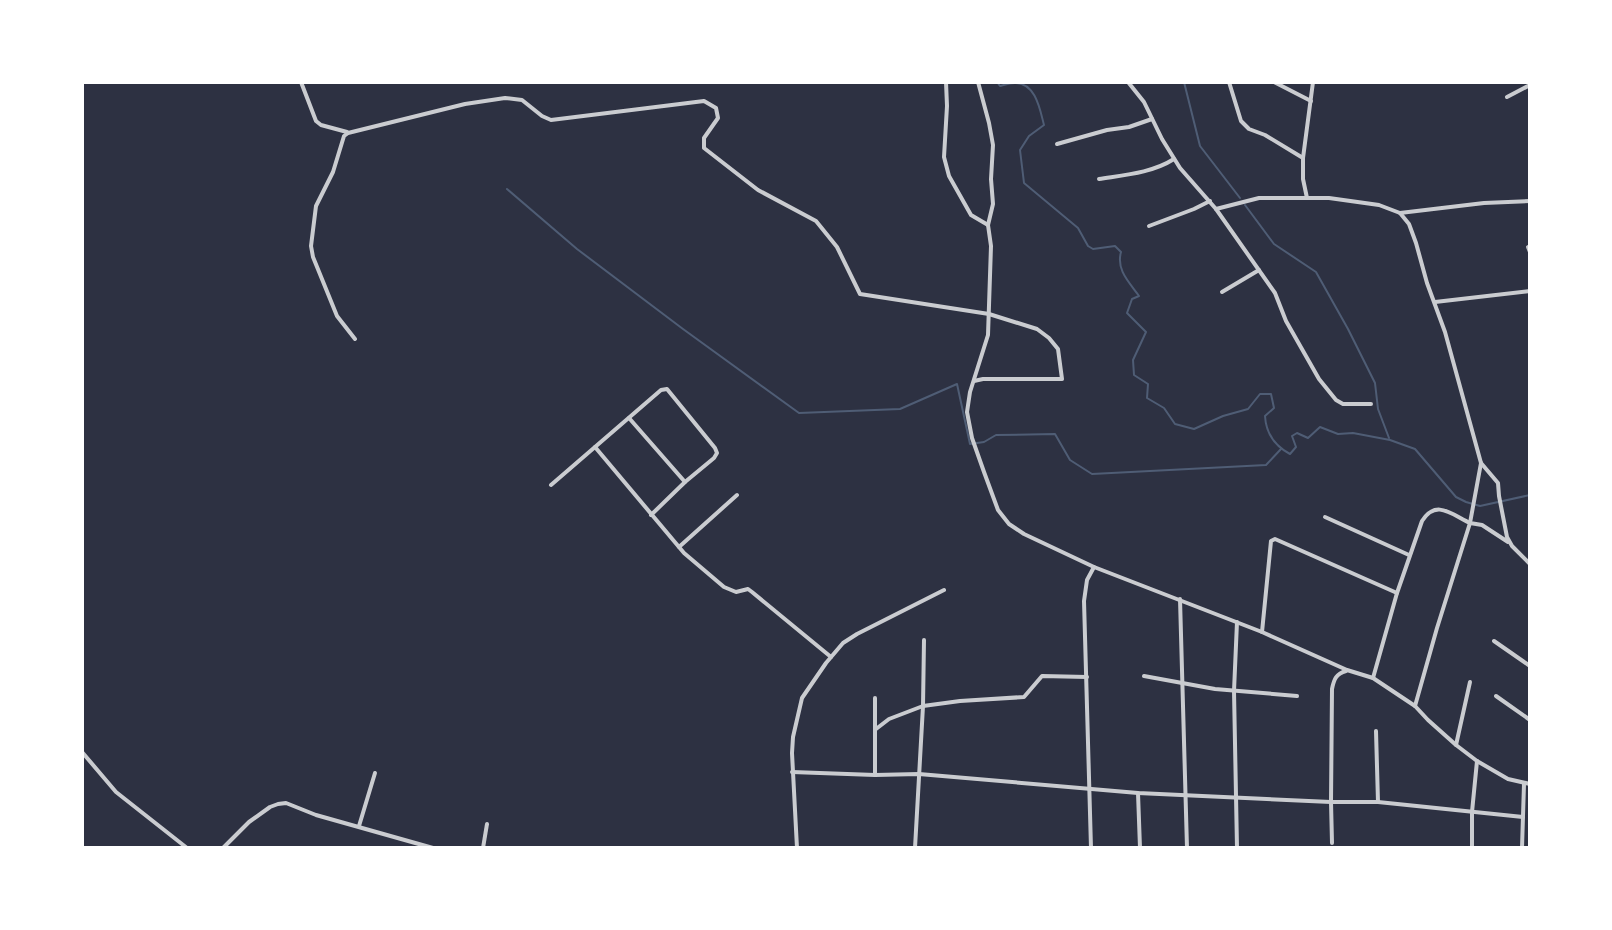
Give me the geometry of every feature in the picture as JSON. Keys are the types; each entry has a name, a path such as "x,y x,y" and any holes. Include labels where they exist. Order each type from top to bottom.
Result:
{"street":[{"path":"302,82 316,121 321,125 348,133"},
{"path":"946,82 944,157 949,176 971,215 988,225"},
{"path":"978,82 993,145 991,179 993,204 988,225 991,246 988,335 970,392 967,412 972,438 998,510 1009,524 1024,534 1094,567 1262,632 1347,670 1373,678 1415,706 1455,745 1477,761 1496,773 1527,784 1522,848"},
{"path":"1128,82 1144,102 1180,168 1210,201 1275,293 1286,321 1319,379 1336,400 1343,404 1371,404"},
{"path":"1229,82 1241,121 1249,129 1265,135 1303,158"},
{"path":"1274,82 1311,101"},
{"path":"1307,198 1303,178 1303,158 1313,82"},
{"path":"1507,97 1530,84"},
{"path":"355,339 337,316 313,257 311,246 316,206 328,184 344,136 348,133 465,105 505,98 522,100 542,116 551,120 704,101 716,108 718,118 704,138 704,148 758,190 816,221 841,254 860,294 989,314 1037,329 1058,349 1062,379 974,381"},
{"path":"1057,144 1107,130 1129,127 1152,119"},
{"path":"1099,179 1165,165 1174,159"},
{"path":"1216,209 1259,198 1329,198 1379,205 1400,213 1484,203 1530,201"},
{"path":"1149,226 1210,201"},
{"path":"1400,213 1409,224 1435,302 1481,463 1498,483 1509,543"},
{"path":"1222,292 1259,270"},
{"path":"1435,302 1530,291"},
{"path":"551,485 665,389 717,453 651,515"},
{"path":"629,418 685,482"},
{"path":"595,447 679,547 724,587 736,592 748,589 831,657"},
{"path":"1415,706 1470,523 1481,463"},
{"path":"679,547 736,495"},
{"path":"1373,678 1409,555 1422,521 1432,510 1440,508 1470,523 1482,525 1509,543 1530,564"},
{"path":"1325,517 1409,555"},
{"path":"1262,632 1271,541 1275,539 1397,593"},
{"path":"1091,848 1084,592 1094,567"},
{"path":"796,848 792,772 793,737 802,698 843,643 944,590"},
{"path":"1180,599 1187,848"},
{"path":"1237,622 1234,691 1237,848"},
{"path":"915,848 923,706 924,640"},
{"path":"1494,641 1530,666"},
{"path":"1332,843 1330,802 1332,689 1334,679 1339,673 1347,670"},
{"path":"876,729 889,719 923,706 960,701 1020,698 1026,695 1042,676 1087,676"},
{"path":"1144,676 1215,689 1297,696"},
{"path":"1455,745 1470,682"},
{"path":"1496,696 1530,720"},
{"path":"874,775 875,698"},
{"path":"1376,731 1378,802"},
{"path":"82,752 116,792 187,848"},
{"path":"1472,848 1472,812 1477,761"},
{"path":"792,772 919,774 1138,793 1378,802 1523,817"},
{"path":"359,826 375,773"},
{"path":"1138,793 1140,848"},
{"path":"223,848 249,822 278,804 286,803 316,815 432,847"},
{"path":"483,848 487,824"}],"waterway":[{"path":"997,82 1000,86 1015,83 1028,87 1036,98 1041,112 1044,125 1029,136 1020,150 1024,183 1078,228 1088,246 1093,249 1115,246 1121,252 1122,270 1139,296 1132,299 1127,313 1146,332 1133,360 1134,375 1148,384 1147,398 1164,408 1175,424 1194,429 1223,416 1248,409 1260,394 1271,394 1274,408 1265,416 1267,428 1276,443 1290,454 1296,447 1292,436 1297,433 1308,438 1320,427 1338,434 1353,433 1390,440 1415,449 1456,497 1466,502 1480,506 1530,495"},
{"path":"1184,82 1200,146 1240,198"},
{"path":"507,189 577,249 799,413 900,409 957,384 970,444 984,442 996,435 1055,434 1070,460 1092,474 1266,465 1281,449"},
{"path":"1245,205 1274,244 1316,272 1375,383 1378,409 1389,438"}]}
